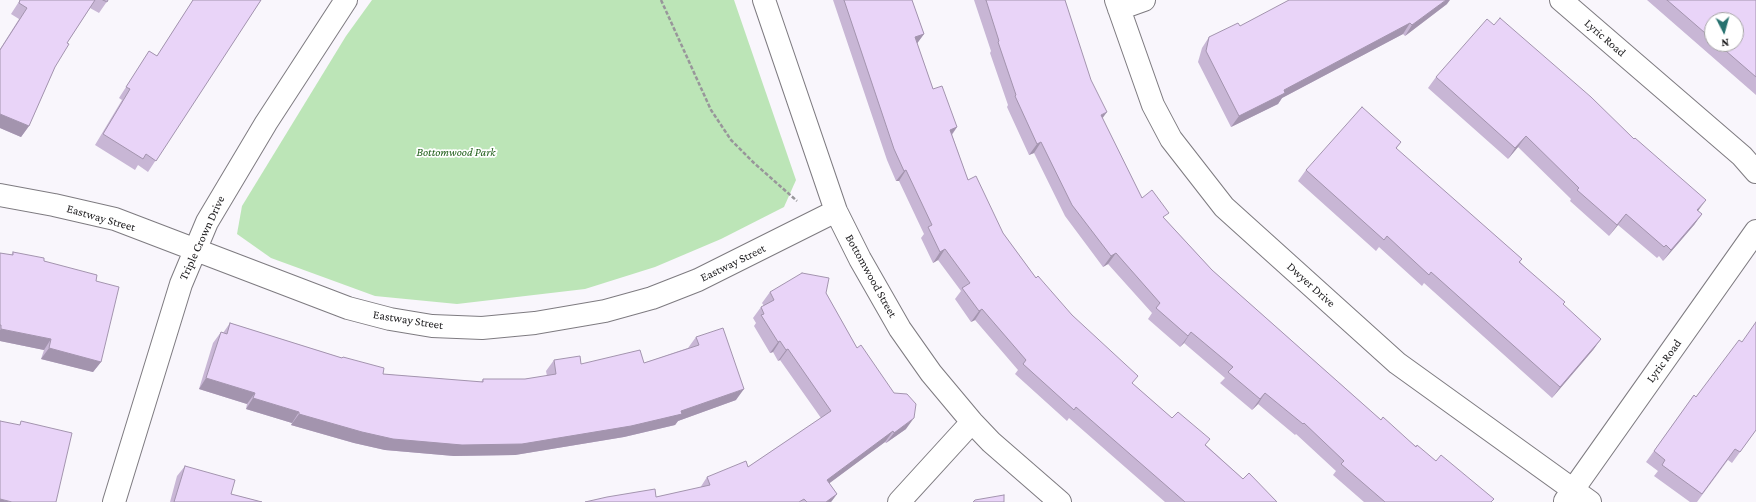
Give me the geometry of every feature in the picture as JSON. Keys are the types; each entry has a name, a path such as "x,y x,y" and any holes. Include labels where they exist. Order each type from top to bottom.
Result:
{"street":[{"name":"Triple Crown Drive","path":"114,502 181,284 194,249 220,198 266,123 346,0"},
{"name":"Bottomwood Street","path":"764,0 836,211 860,259 900,329 932,373 972,422 992,442 1060,502"},
{"path":"1118,5 1144,0"},
{"name":"Lyric Road","path":"1561,0 1742,156 1756,172"},
{"name":"Dwyer Drive","path":"1118,5 1153,105 1171,139 1224,207 1398,363 1576,498"},
{"name":"Eastway Street","path":"0,195 54,204 115,219 348,308 390,319 432,326 482,328 535,322 606,311 652,298 698,280 836,211"},
{"name":"Lyric Road","path":"1576,498 1756,231"},
{"path":"899,502 972,422"}],"path":[{"path":"661,0 711,110 731,140 797,201"}],"green space":[{"name":"Bottomwood Park","path":"372,0 734,0 796,180 784,207 721,239 655,267 585,289 457,304 375,296 271,258 237,234 242,206 346,36"}],"building":[{"path":"20,0 95,0 67,43 69,44 55,67 29,126 0,114 0,50 27,8 19,3"},
{"path":"193,0 261,0 156,161 146,154 143,159 103,134 130,89 126,87 149,51 157,56"},
{"path":"844,0 912,0 924,34 915,37 933,89 942,86 957,127 950,130 968,180 976,176 1003,233 1036,278 1038,276 1072,315 1138,376 1132,383 1172,418 1178,412 1210,439 1205,445 1243,479 1249,473 1277,502 1185,502 1076,407 1074,410 1023,364 1026,360 982,309 979,311 962,288 970,283 945,249 940,252 928,227 932,225 906,170 904,171 894,149"},
{"path":"986,0 1065,0 1091,80 1107,112 1101,115 1142,198 1152,190 1169,213 1163,217 1212,270 1381,420 1383,417 1416,447 1417,445 1436,461 1441,455 1494,499 1491,502 1385,502 1341,464 1344,461 1304,423 1303,424 1265,393 1260,399 1228,372 1233,367 1191,332 1188,336 1156,308 1160,303 1116,253 1111,256 1072,205 1041,142 1037,144 1015,96 1016,95 998,42 999,41"},
{"path":"1289,0 1446,0 1412,25 1410,23 1284,90 1285,93 1239,116 1206,51 1209,37 1238,23 1240,26"},
{"path":"1667,0 1756,0 1756,77 1727,52 1744,52 1744,12 1704,12 1704,32"},
{"path":"1500,18 1591,97 1634,139 1635,138 1706,200 1697,210 1702,214 1671,250 1666,245 1664,247 1626,214 1617,225 1577,190 1579,188 1526,136 1515,148 1436,77 1487,19 1494,25"},
{"path":"1362,107 1401,142 1396,148 1522,259 1519,262 1565,302 1563,304 1601,339 1560,387 1431,272 1429,275 1387,236 1384,240 1306,170"},
{"path":"13,252 44,258 44,261 97,275 96,281 119,287 101,362 49,348 51,339 1,329 0,253 13,255"},
{"path":"802,273 829,278 826,293 857,348 861,345 894,393 907,394 916,404 914,418 894,433 893,431 827,480 837,494 826,502 807,502 804,499 799,502 585,502 655,489 656,497 710,485 707,477 746,461 748,467 831,411 788,349 786,350 780,341 778,342 761,315 764,314 761,307 774,300 770,292"},
{"path":"1756,322 1756,430 1740,452 1735,449 1702,494 1662,465 1665,460 1654,451 1694,395 1696,397 1739,340 1742,342"},
{"path":"230,323 342,358 343,357 384,368 383,374 483,382 483,379 525,379 556,374 554,360 580,356 581,364 640,350 644,363 699,345 696,337 723,328 744,389 681,411 682,414 631,426 522,444 462,445 393,439 362,432 299,414 299,412 253,398 255,393 206,378 221,332 227,334"},
{"path":"0,421 20,425 21,421 72,433 56,502 12,502 0,499"},
{"path":"185,466 235,480 231,494 262,502 174,502"},
{"path":"1004,495 1004,502 973,502 975,500"}]}
